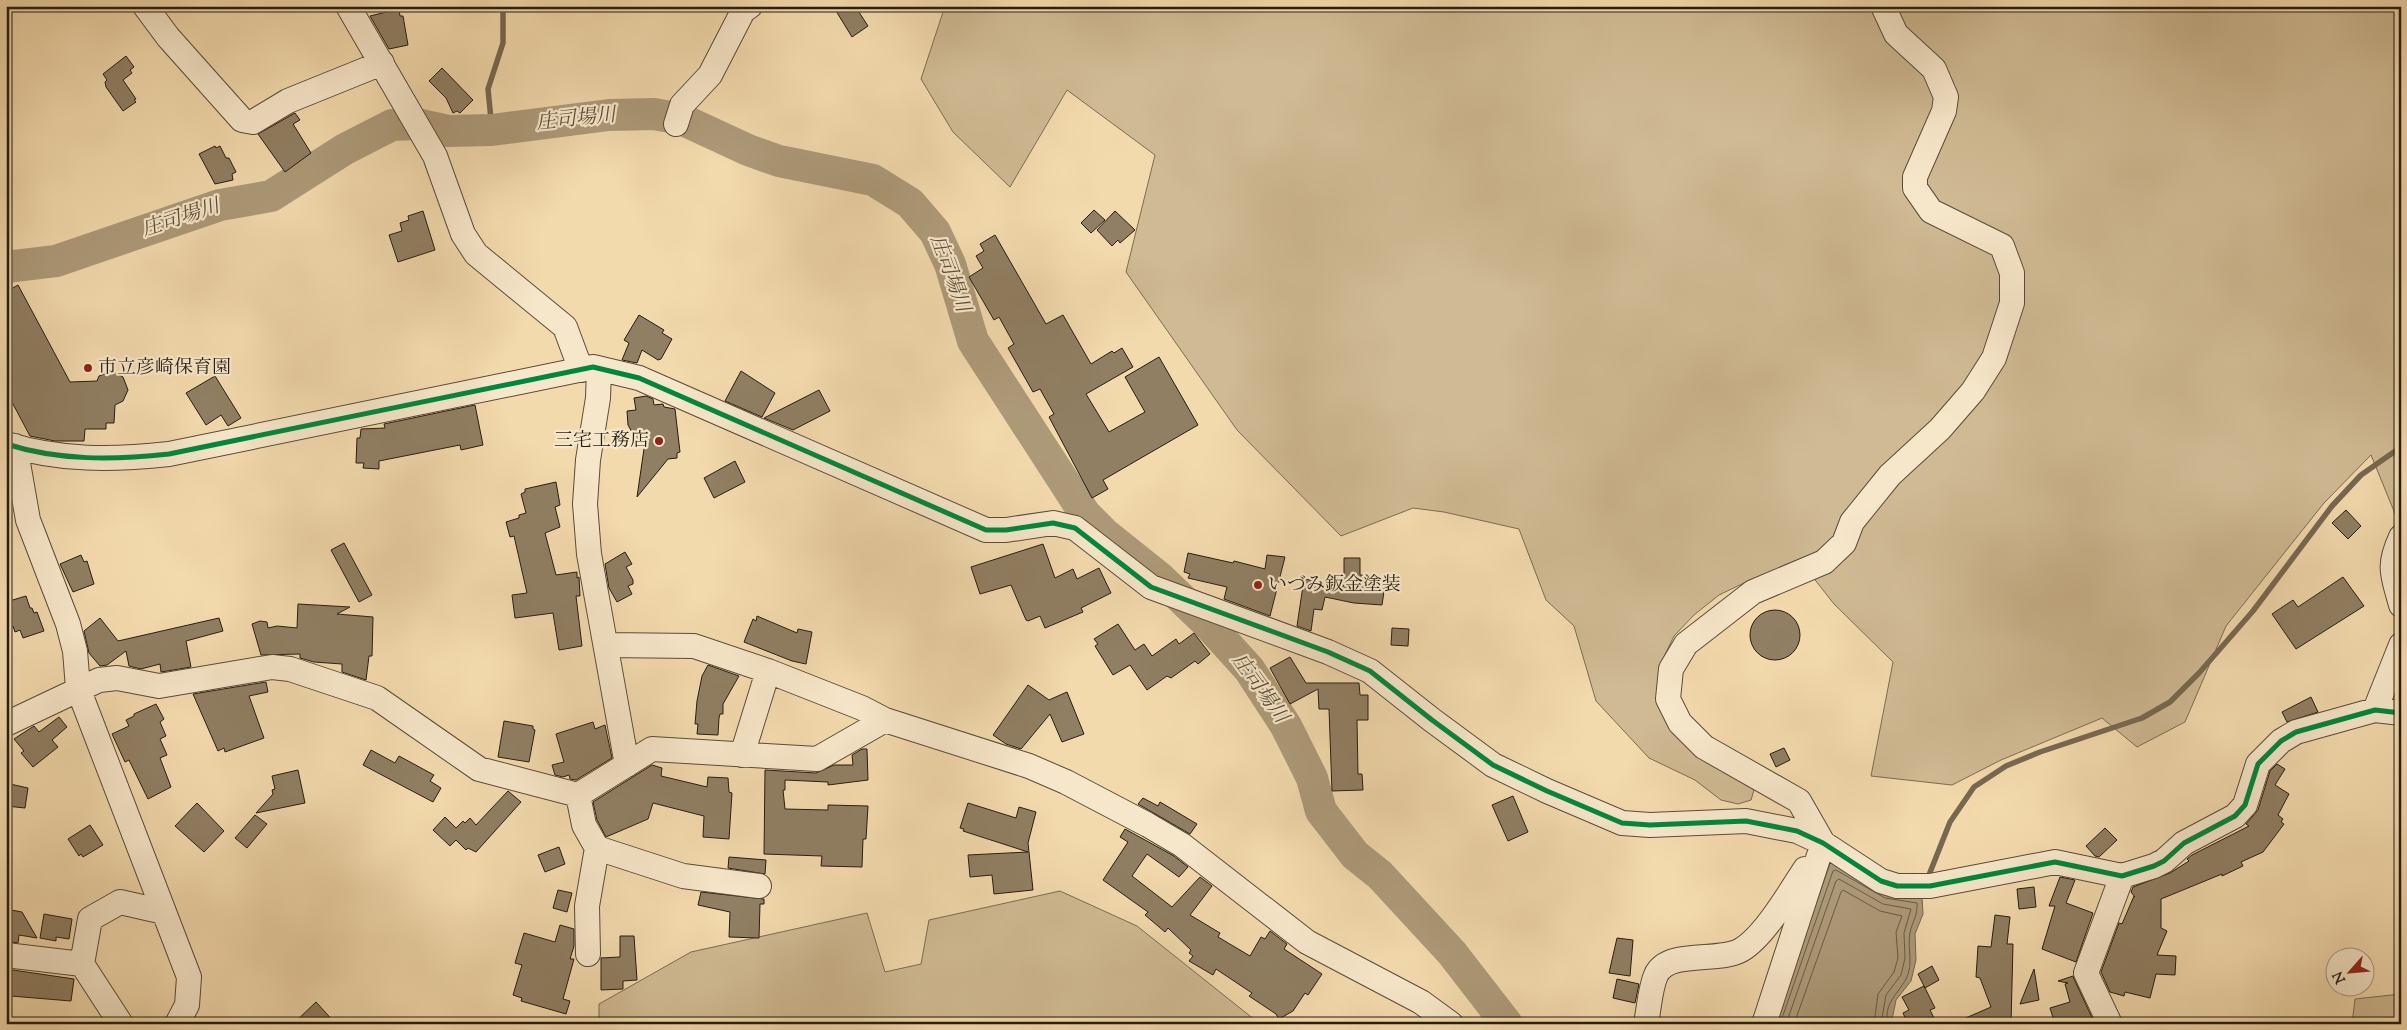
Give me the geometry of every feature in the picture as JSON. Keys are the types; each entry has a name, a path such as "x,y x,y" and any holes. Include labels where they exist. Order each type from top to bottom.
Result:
{"street":[{"path":"145,6 168,37 242,120 253,122 288,101 382,63"},
{"path":"348,6 435,156 463,234 476,254 565,327 590,369 598,398 588,460 585,504 589,554 628,765"},
{"path":"676,124 682,105 710,74 743,11 750,6"},
{"path":"1764,1024 1823,842 1799,801 1704,747 1680,723 1668,699 1671,669 1686,644 1753,592 1824,562 1844,543 1852,522 1864,505 1890,475 1940,429 1974,391 1994,358 2012,303 2012,273 2002,246 1930,210 1916,188 1915,177 1944,111 1946,97 1934,69 1896,34 1884,6"},
{"path":"177,1024 187,1005 188,977 78,688 76,651 68,624 30,527 9,444 69,458 116,459 169,454 590,369 639,378 986,530 1006,530 1053,523 1075,528 1151,587 1328,652 1370,671 1432,720 1493,764 1547,791 1622,823 1746,821 1796,831 1823,842 1881,880 1897,886 1924,887 2055,862 2122,876 2164,861 2184,842 2235,816 2245,805 2258,764 2281,741 2296,732 2313,725 2346,719 2375,710 2401,714"},
{"path":"2401,537 2392,556 2391,570 2401,605"},
{"path":"606,645 694,646 768,671 862,708 885,720 1029,766 1066,782 1182,845 1307,942 1421,1002 1451,1024"},
{"path":"2375,710 2401,645"},
{"path":"6,724 78,688 99,680 116,678 159,686 272,667 290,669 377,698 479,769 578,795 652,750 817,759 885,720"},
{"path":"742,755 768,671"},
{"path":"578,795 584,825 597,848 587,906 588,954"},
{"path":"1646,1024 1656,974 1665,964 1681,959 1726,956 1740,951 1753,942 1823,842"},
{"path":"597,848 683,876 760,886"},
{"path":"2110,1024 2086,973 2122,876"},
{"path":"120,1024 82,964 90,919 120,902 164,912"},
{"path":"6,955 82,964"}],"shaded area":[{"path":"945,6 2401,6 2401,517 2398,521 2371,455 2324,503 2226,626 2185,722 2137,747 2102,718 2001,760 1952,785 1871,776 1893,662 1834,604 1812,576 1782,570 1748,581 1719,595 1694,615 1674,636 1659,667 1658,704 1695,750 1754,790 1751,800 1738,804 1721,800 1695,780 1649,758 1596,701 1574,626 1546,600 1519,529 1444,512 1413,508 1341,536 1237,430 1126,272 1155,155 1067,90 1010,187 953,132 921,79"},
{"path":"1060,891 1137,926 1260,1024 599,1024 599,1004 691,952 867,913 885,972 921,964 929,920"},
{"path":"2401,994 2401,1024 2352,1024 2355,999"}],"water":[{"path":"1831,861 1922,897 1923,914 1915,934 1916,960 1911,981 1896,1000 1892,1020 1894,1024 1774,1024"}],"building":[{"path":"833,6 855,6 868,26 852,37"},
{"path":"399,9 400,16 403,16 408,45 389,49 370,16"},
{"path":"126,56 134,67 130,70 132,73 123,80 136,99 134,100 136,102 123,111 106,87 105,82 107,80 103,74"},
{"path":"442,68 473,100 460,113 457,111 453,113 446,98 429,81"},
{"path":"295,113 300,120 293,124 311,153 285,172 258,134"},
{"path":"215,146 216,148 220,146 226,158 229,158 236,172 232,174 233,180 215,184 199,154"},
{"path":"1094,210 1105,220 1091,233 1081,223"},
{"path":"423,211 435,250 398,262 389,235 402,231 400,223 409,220 408,216"},
{"path":"1115,211 1135,230 1120,243 1118,240 1112,246 1097,230"},
{"path":"995,235 1046,324 1063,315 1091,364 1112,351 1114,353 1122,348 1133,367 1086,394 1109,432 1145,412 1125,377 1159,357 1198,425 1103,480 1108,489 1092,498 1049,417 1054,414 1040,389 1033,392 1008,348 1014,344 999,317 994,320 969,277 983,268 976,256 984,251 980,244"},
{"name":"市立彦崎保育園","path":"18,285 70,382 97,381 99,376 112,371 123,377 128,390 123,401 115,405 114,423 106,423 106,429 85,429 84,441 55,441 30,436 6,391 6,292"},
{"path":"639,315 664,330 662,333 672,339 661,359 658,360 642,350 637,363 622,360 629,343 624,340"},
{"path":"741,371 775,393 762,417 725,401"},
{"path":"215,376 241,418 228,426 221,415 206,425 186,393"},
{"path":"819,390 830,411 793,430 764,418"},
{"name":"三宅工務店","path":"646,396 653,399 654,405 663,404 664,407 675,409 680,452 677,453 677,458 668,459 637,497 645,442 638,443 628,425 627,411 636,410 634,398"},
{"path":"475,405 483,445 461,450 460,445 379,461 379,469 363,468 364,463 356,463 357,438 360,438 361,429 385,428 384,424"},
{"path":"735,461 745,482 714,498 704,478"},
{"path":"556,482 560,505 555,507 560,527 545,533 556,575 577,572 577,578 579,577 580,596 576,596 582,646 559,650 553,613 515,618 512,595 527,593 514,536 510,537 506,522 519,518 519,515 526,513 521,494 525,492 525,489"},
{"path":"2346,510 2361,526 2348,539 2332,523"},
{"path":"344,543 372,595 359,602 331,550"},
{"path":"1043,544 1055,578 1073,569 1077,579 1099,568 1111,593 1081,608 1083,612 1045,628 1040,616 1028,621 1026,620 1011,585 980,594 971,567"},
{"path":"625,552 632,564 626,567 633,580 633,584 628,586 632,594 617,602 609,588 605,564"},
{"path":"1188,553 1233,563 1234,561 1265,569 1267,555 1285,557 1270,616 1224,599 1227,587 1188,578 1190,574 1184,572"},
{"path":"81,555 84,562 87,561 94,584 73,592 60,564"},
{"path":"1344,558 1360,558 1360,575 1386,578 1382,605 1354,603 1325,597 1322,610 1314,609 1311,631 1297,626 1304,579 1344,586"},
{"path":"2343,577 2364,606 2296,649 2272,614 2293,600 2298,607"},
{"path":"26,596 30,608 32,608 34,613 37,612 44,631 23,638 20,630 15,632 12,627 6,611 6,602"},
{"path":"298,604 350,607 337,614 373,617 372,656 369,656 366,680 342,672 342,664 314,662 300,658 300,654 261,655 252,624 260,621 267,622 268,628 277,626 297,628"},
{"path":"1770,610 1780,610 1793,617 1800,630 1800,640 1793,653 1780,660 1770,660 1761,656 1754,649 1750,640 1750,630 1754,621 1761,614"},
{"path":"757,616 797,633 798,629 812,632 806,664 792,661 744,642 753,619 756,621"},
{"path":"100,618 118,641 219,618 223,631 186,641 191,667 161,672 160,664 141,669 129,666 126,651 107,665 100,666 89,653 84,631"},
{"path":"1118,624 1135,650 1144,644 1152,656 1176,639 1179,644 1194,633 1210,654 1198,664 1195,661 1171,678 1167,676 1147,690 1130,665 1113,675 1095,646 1098,644 1094,639"},
{"path":"1392,628 1409,629 1408,646 1391,645"},
{"path":"1290,657 1306,683 1359,683 1360,695 1368,695 1368,720 1357,720 1358,774 1362,774 1363,790 1332,791 1329,709 1319,709 1318,689 1290,704 1270,668"},
{"path":"708,665 739,676 723,704 723,714 720,714 719,718 718,735 697,734 698,724 695,724 702,676"},
{"path":"266,682 268,692 249,696 264,738 225,752 224,748 218,751 193,694"},
{"path":"1028,685 1049,700 1067,692 1084,734 1062,742 1050,714 1021,749 1006,744 993,735"},
{"path":"2311,697 2318,712 2287,722 2282,712"},
{"path":"156,704 164,719 160,722 166,736 160,739 167,755 160,758 171,787 148,799 129,760 125,762 112,734 129,726 126,720 134,716 134,714"},
{"path":"59,717 67,727 52,740 58,747 33,767 21,753 24,751 14,739 34,726 39,732"},
{"path":"504,721 533,726 535,730 529,762 498,757"},
{"path":"593,722 595,729 605,725 612,758 576,780 570,779 569,775 563,777 555,775 552,765 564,762 556,734"},
{"path":"1784,748 1790,760 1776,767 1770,754"},
{"path":"862,749 867,749 868,780 828,785 828,782 785,780 785,790 783,790 785,809 828,810 828,805 868,806 866,839 863,839 862,867 821,866 822,856 764,854 765,770 816,773 834,765 853,765 852,755"},
{"path":"371,750 395,763 399,756 434,775 430,781 441,788 433,802 363,765"},
{"path":"2277,764 2285,769 2275,785 2289,794 2278,815 2283,819 2281,822 2284,824 2263,852 2241,862 2243,866 2222,876 2222,874 2161,899 2161,928 2167,931 2157,955 2176,956 2175,975 2156,974 2150,998 2125,992 2124,996 2110,992 2101,972 2119,923 2122,924 2135,897 2131,892 2133,887 2170,873 2189,861 2187,859 2192,855 2249,826 2246,824 2258,810 2270,771"},
{"path":"652,765 662,768 661,776 707,787 708,777 728,778 729,792 732,793 729,839 703,837 704,816 653,803 648,819 606,837 597,820 593,802"},
{"path":"298,770 305,803 256,813 273,794 272,790 275,789 272,776"},
{"path":"10,784 28,788 25,808 6,806 6,785"},
{"path":"508,791 521,802 476,852 468,848 466,850 456,840 450,846 433,830 445,817 456,828 463,821 465,823 470,818 476,825"},
{"path":"1513,796 1528,832 1508,841 1492,805"},
{"path":"1143,798 1158,806 1160,802 1197,824 1190,834 1138,804"},
{"path":"197,803 224,831 204,852 175,826"},
{"path":"968,803 1016,818 1019,807 1036,812 1028,843 1033,890 994,894 992,875 970,877 968,855 1028,852 963,831 964,829 960,828"},
{"path":"255,815 267,824 247,848 235,838"},
{"path":"90,825 103,845 83,857 81,854 79,856 68,839"},
{"path":"2105,828 2117,840 2099,857 2095,856 2086,846"},
{"path":"1125,829 1174,856 1188,867 1179,877 1147,854 1132,876 1172,907 1200,877 1212,886 1190,915 1220,933 1218,937 1250,956 1261,937 1265,939 1270,931 1287,944 1284,949 1322,974 1308,995 1305,993 1293,1011 1279,1019 1276,1014 1249,996 1252,993 1216,969 1213,975 1189,961 1193,956 1189,953 1191,950 1168,928 1165,932 1145,915 1148,912 1103,880 1128,842 1120,837"},
{"path":"559,847 565,864 545,872 538,855"},
{"path":"729,857 766,860 765,874 728,868"},
{"path":"2060,877 2075,880 2066,903 2093,913 2076,962 2042,949 2055,906 2049,906"},
{"path":"2034,887 2036,907 2019,909 2017,889"},
{"path":"558,890 572,893 567,912 553,908"},
{"path":"701,892 764,899 764,904 760,904 759,938 729,937 730,912 698,905"},
{"path":"6,909 22,912 37,938 19,935 18,943 6,941"},
{"path":"44,914 72,919 69,939 56,937 56,941 40,938"},
{"path":"1995,915 2010,917 2007,944 2013,944 2011,1024 1952,1024 1991,1007 1980,978 1976,977 1978,946 1991,947"},
{"path":"560,925 574,929 574,946 570,959 574,959 563,999 570,1001 566,1014 521,1001 522,998 513,995 522,965 515,963 524,933 555,942"},
{"path":"620,936 634,936 637,980 623,981 623,989 601,990 601,958 620,957"},
{"path":"1617,938 1633,940 1630,976 1609,973"},
{"path":"1932,966 1939,980 1925,988 1918,974"},
{"path":"6,969 74,979 71,1001 11,996 11,992 6,991"},
{"path":"2034,969 2039,1000 2020,1004"},
{"path":"2073,976 2095,1024 2055,1024 2050,1008 2070,1002 2065,984 2068,983 2058,981"},
{"path":"1617,979 1639,984 1635,1003 1613,998"},
{"path":"1924,986 1935,1008 1930,1010 1937,1024 1908,1024 1903,1013 1909,1010 1902,997"},
{"path":"316,1002 336,1024 293,1024"}],"waterway":[{"path":"492,130 488,89 503,43 503,6"},
{"name":"庄司場川","path":"6,267 56,261 220,205 271,196 345,149 392,125 416,124 448,131 492,130 609,115 654,114 681,119 748,150 779,161 873,180 910,203 935,232 950,264 973,341 1085,514 1105,534 1160,578 1208,624 1249,669 1286,726 1312,778 1321,811 1355,855 1380,875 1452,953 1507,1024"},
{"path":"1927,880 1950,822 1974,787 2006,766 2040,752 2142,718 2170,702 2199,673 2253,611 2332,506 2361,475 2401,447"}],"cycle path":[{"path":"6,444 46,454 87,458 169,454 593,367 639,378 986,530 1006,530 1053,523 1075,528 1151,587 1328,652 1370,671 1493,765 1547,791 1622,823 1650,825 1746,821 1797,831 1823,843 1881,881 1897,886 1930,886 2055,862 2122,876 2154,866 2164,861 2184,843 2235,816 2245,805 2258,764 2281,741 2296,732 2375,710 2401,713"}],"place":[{"name":"市立彦崎保育園","path":"88,368"},
{"name":"三宅工務店","path":"659,441"},
{"name":"いづみ鈑金塗装","path":"1258,585"}]}
